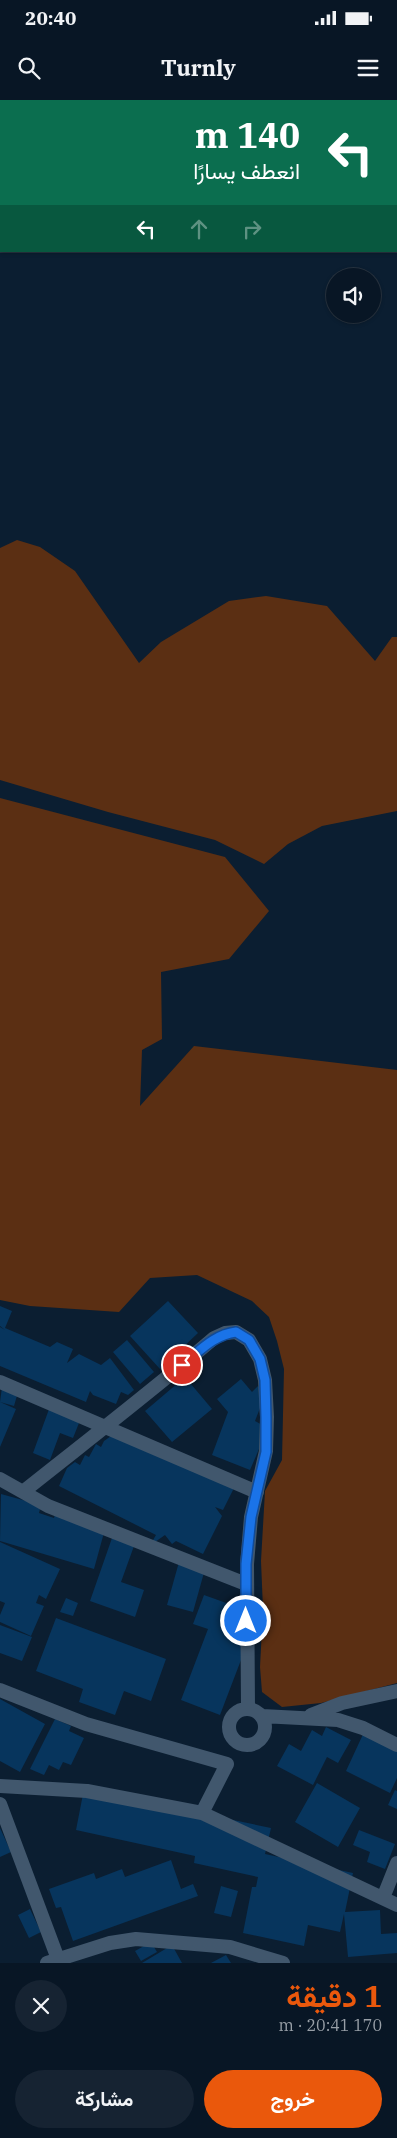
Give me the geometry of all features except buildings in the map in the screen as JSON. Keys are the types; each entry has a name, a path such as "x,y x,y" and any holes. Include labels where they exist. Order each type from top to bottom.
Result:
{"street":[{"path":"24,1491 139,1401 214,1338 225,1333 236,1332 249,1340 256,1349 265,1380 266,1452 251,1517 246,1584 248,1708"},
{"path":"0,1382 257,1492"},
{"path":"0,1479 48,1506 246,1584"},
{"path":"0,1690 86,1724 227,1764"},
{"path":"304,1718 342,1703 397,1691"},
{"path":"248,1708 262,1716 265,1728 261,1739 251,1745 239,1744 233,1740 228,1726 234,1713 248,1708"},
{"path":"262,1716 338,1720 363,1728 397,1745"},
{"path":"202,1813 239,1744"},
{"path":"0,1786 86,1791 202,1813 397,1905"},
{"path":"0,1804 52,1961 110,1943 136,1939 230,1947 283,1963"},
{"path":"382,1898 397,1864"}],"shaded area":[{"path":"17,540 40,547 75,571 139,663 161,642 229,601 266,596 327,606 375,661 392,637 397,637 397,811 322,826 288,844 264,864 215,840 108,812 0,780 0,548"},
{"path":"0,798 225,857 269,911 229,959 161,972 162,1039 142,1050 140,1106 194,1046 397,1070 397,1683 321,1703 282,1707 262,1692 260,1667 263,1609 261,1561 265,1491 282,1460 284,1369 269,1317 252,1301 197,1275 150,1278 119,1312 30,1306 0,1300"}],"route":[{"path":"182,1365 214,1338 225,1333 236,1332 249,1340 256,1349 260,1359 265,1380 266,1452 251,1517 246,1564 246,1621"}]}
